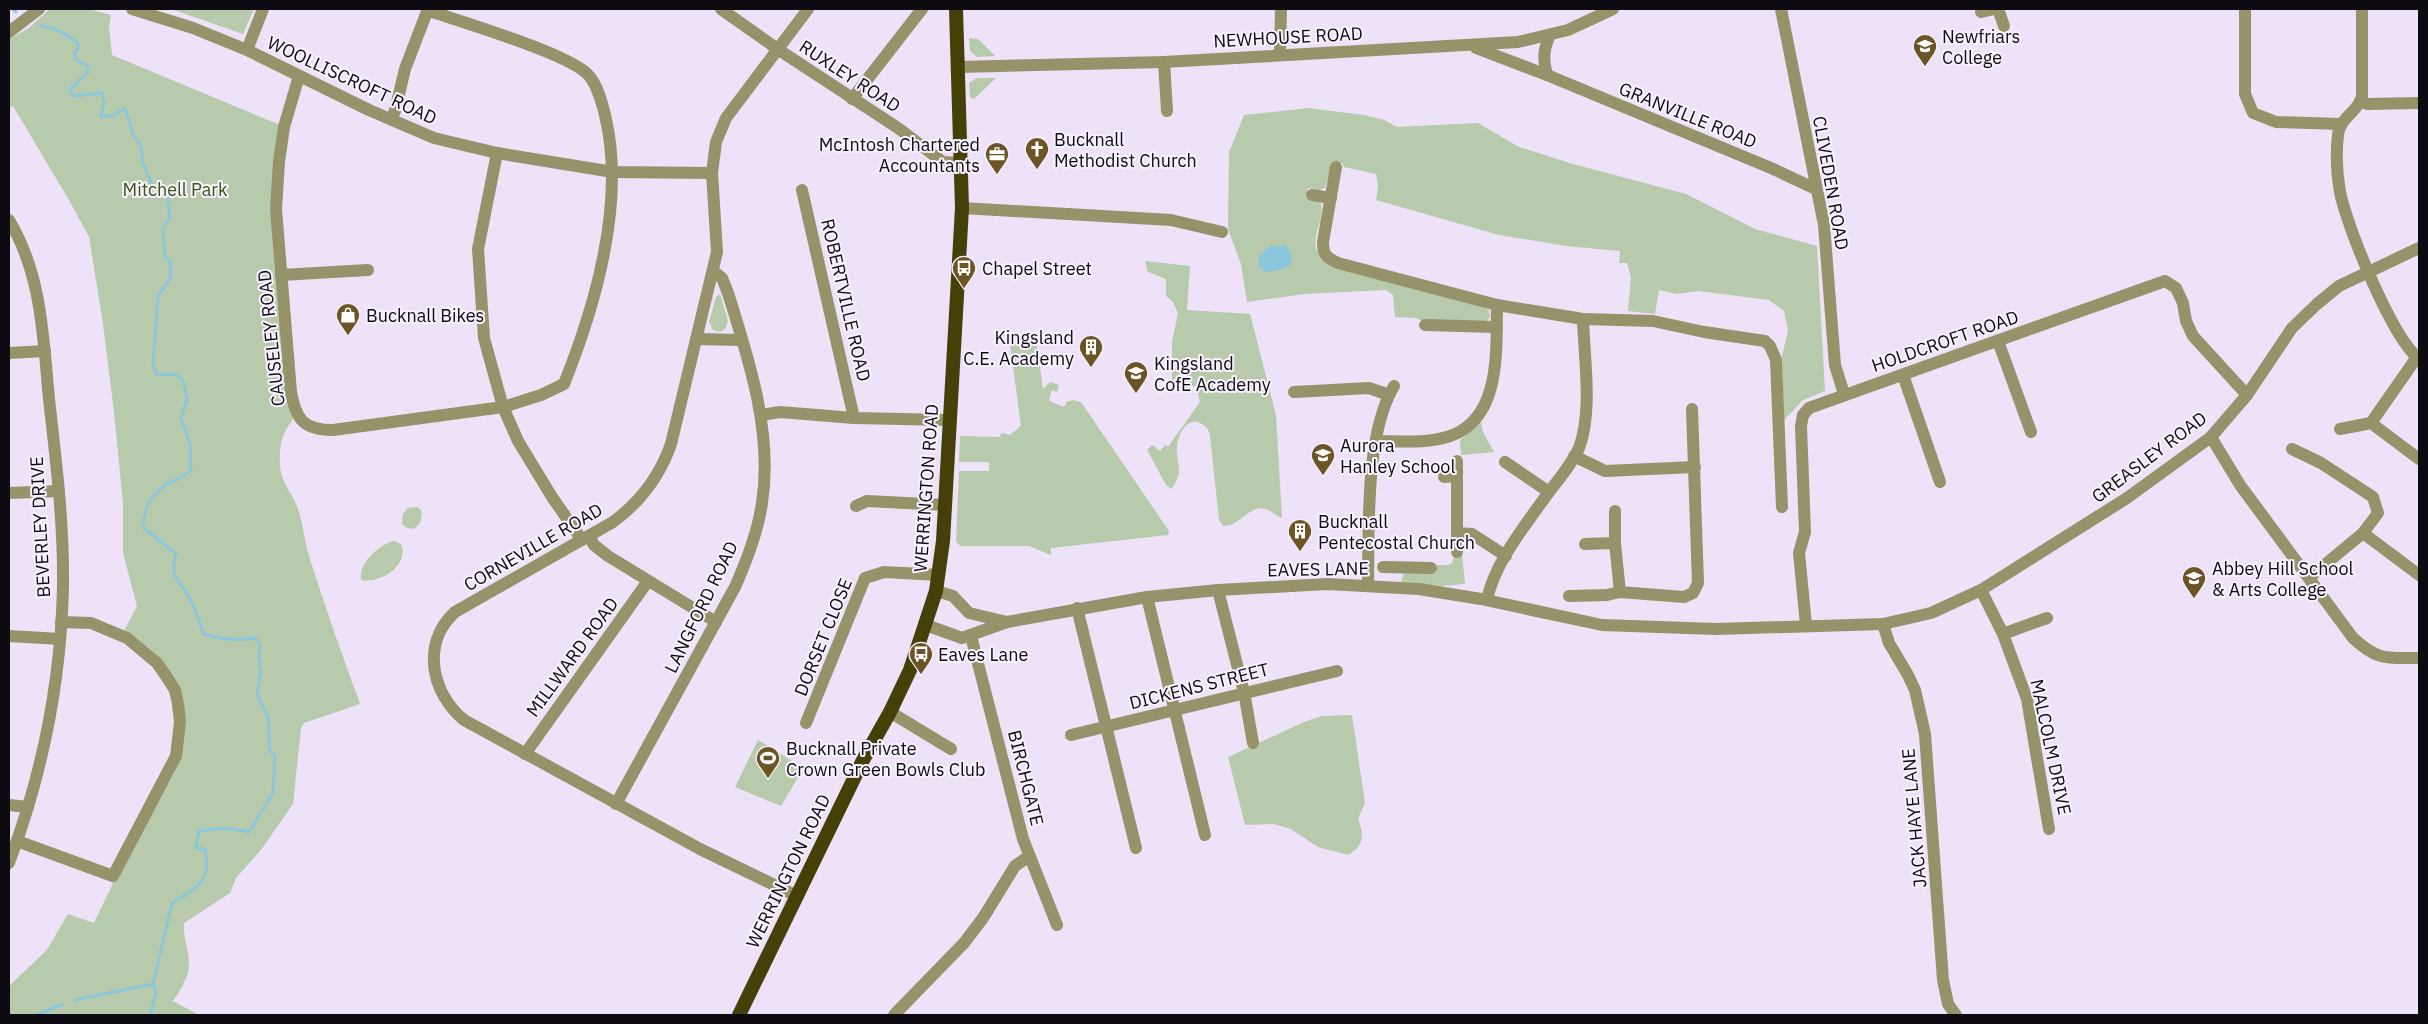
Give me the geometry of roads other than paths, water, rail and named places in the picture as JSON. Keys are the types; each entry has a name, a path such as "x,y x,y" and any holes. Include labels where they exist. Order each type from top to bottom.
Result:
{"highway":[{"name":"WERRINGTON ROAD","path":"739,1015 863,760 890,712 910,670 936,590 945,505 962,208 956,9"}],"street":[{"path":"9,32 39,9"},
{"name":"WOOLLISCROFT ROAD","path":"132,9 193,28 247,50 390,119 434,138 497,153 613,172 712,172"},
{"path":"247,50 263,9"},
{"path":"390,119 395,111 405,69 427,9"},
{"name":"CAUSELEY ROAD","path":"299,76 284,127 279,162 276,208 294,409 299,418 313,428 333,430 504,407 541,395 564,384 581,342 604,251 613,172 609,132 602,102 590,76 561,57 427,9"},
{"name":"RUXLEY ROAD","path":"721,9 779,50 898,128 944,162 962,164"},
{"name":"CORNEVILLE ROAD","path":"797,896 742,870 616,804 464,720 448,705 439,689 434,671 436,646 443,626 455,612 613,522 634,504 650,485 662,466 671,444 717,247 712,172 716,142 723,124 808,9"},
{"path":"852,99 922,9"},
{"path":"1280,55 1281,9"},
{"name":"NEWHOUSE ROAD","path":"959,67 1164,62 1518,42 1568,30 1613,9"},
{"name":"CLIVEDEN ROAD","path":"1781,9 1824,225 1834,365 1844,394"},
{"path":"1998,9 2004,26"},
{"path":"2245,9 2245,94 2253,113 2276,122 2341,124"},
{"path":"2340,429 2371,423 2418,358 2394,326 2368,272 2346,217 2340,190 2338,134 2341,124 2360,101 2362,9"},
{"path":"1547,75 1543,61 1544,49 1550,35"},
{"name":"GRANVILLE ROAD","path":"1472,46 1771,168 1816,190"},
{"path":"1164,62 1167,111"},
{"path":"2360,101 2367,104 2419,103"},
{"path":"497,153 478,249 484,338 504,407 518,441 552,497 585,538 600,550 716,622"},
{"path":"1336,167 1322,242 1323,250 1327,257 1338,263 1497,304 1583,319 1653,321 1765,341 1770,346 1776,360 1782,507"},
{"name":"ROBERTVILLE ROAD","path":"802,190 854,418"},
{"path":"1312,194 1331,198"},
{"path":"962,208 1171,220 1222,232"},
{"name":"BEVERLEY DRIVE","path":"9,220 24,250 34,278 42,319 63,568 60,639 46,737 28,807 9,863"},
{"name":"GREASLEY ROAD","path":"1806,625 1883,624 1932,613 1981,590 2127,498 2212,437 2247,394 2292,328 2339,286 2419,248"},
{"path":"281,275 368,270"},
{"name":"LANGFORD ROAD","path":"616,804 741,573 760,517 765,480 760,415 726,286 722,278 713,270"},
{"name":"HOLDCROFT ROAD","path":"1806,625 1799,553 1805,532 1801,426 1803,415 1809,408 1844,394 2165,282 2176,288 2183,303 2186,321 2193,336 2247,394"},
{"path":"1377,441 1439,439 1460,432 1474,421 1485,405 1492,388 1497,304"},
{"path":"1484,599 1506,556 1578,448 1586,414 1583,319"},
{"path":"1425,325 1496,327"},
{"path":"696,339 741,340"},
{"path":"1998,341 2031,432"},
{"path":"9,353 45,351"},
{"path":"1903,375 1940,482"},
{"path":"1294,392 1369,388 1392,391 1377,441 1370,507 1368,585"},
{"path":"1569,596 1607,595 1620,592 1684,597 1693,593 1698,583 1692,409"},
{"path":"760,415 780,412 854,418 950,420"},
{"path":"2371,423 2419,459"},
{"path":"2212,437 2240,485 2310,577 2353,638 2368,652 2384,658 2419,658"},
{"path":"2292,449 2320,463 2373,497 2378,513 2363,533 2310,577"},
{"path":"1574,456 1605,471 1695,467"},
{"path":"1457,461 1457,552"},
{"path":"1505,462 1549,492"},
{"path":"1444,477 1457,476"},
{"path":"9,493 58,491"},
{"path":"856,506 867,501 945,505"},
{"path":"1615,512 1615,543 1620,592"},
{"path":"1458,533 1472,534 1506,556"},
{"path":"2363,533 2419,575"},
{"path":"1585,544 1615,543"},
{"path":"1383,567 1431,568"},
{"path":"1395,587 1397,568"},
{"name":"DORSET CLOSE","path":"806,722 865,578 884,572 938,575"},
{"name":"MILLWARD ROAD","path":"524,754 648,580"},
{"name":"EAVES LANE","path":"926,625 962,638 1007,622 1077,608 1148,597 1218,590 1326,584 1395,587 1484,599 1602,625 1716,629 1806,625"},
{"name":"EAVES LANE","path":"936,590 953,596 969,613 1007,622"},
{"path":"1218,590 1244,692 1253,743"},
{"name":"MALCOLM DRIVE","path":"1981,590 2003,634 2027,699 2050,829"},
{"path":"1148,597 1205,835"},
{"path":"1077,608 1136,848"},
{"path":"2003,634 2047,618"},
{"path":"17,841 113,876 176,756 179,731 178,704 175,690 156,664 128,638 91,623 61,622"},
{"name":"JACK HAYE LANE","path":"1883,624 1889,643 1915,690 1923,726 1942,980 1948,1004 1956,1015"},
{"path":"9,636 60,639"},
{"name":"BIRCHGATE","path":"971,636 1029,856 1057,925"},
{"name":"DICKENS STREET","path":"1071,735 1337,671"},
{"path":"890,712 951,749"},
{"path":"9,806 28,807"},
{"path":"894,1015 964,943 983,918 1015,866 1029,856"}],"water":[{"path":"1285,245 1292,258 1289,266 1265,272 1259,267 1259,256 1270,246"}],"waterway":[{"path":"13,9 16,12"},
{"path":"41,26 61,32 78,43 78,48 74,53 76,60 88,66 88,72 70,89 73,96 102,93 104,102 101,116 112,116 125,108 133,134 141,146 143,163 153,187 167,191 170,218 163,228 165,256 171,263 170,279 158,296 153,365 157,374 178,375 184,383 187,400 181,418 190,444 191,470 156,493 147,508 143,527 176,554 174,573 191,601 204,634 217,638 255,638 260,645 261,673 257,695 268,717 270,751 275,755 273,793 249,832 225,828 199,831 196,848 205,849 206,869 201,882 196,888 172,903 153,984 156,993 150,1015"},
{"path":"75,1000 153,984"},
{"path":"36,1015 63,1004"}],"place":[{"name":"Newfriars College","path":"1925,67"},
{"name":"Bucknall Methodist Church","path":"1037,170"},
{"name":"McIntosh Chartered Accountants","path":"997,175"},
{"name":"Chapel Street","path":"964,289"},
{"name":"Bucknall Bikes","path":"348,336"},
{"name":"Kingsland C.E. Academy","path":"1091,368"},
{"name":"Kingsland CofE Academy","path":"1136,394"},
{"name":"Aurora Hanley School","path":"1323,476"},
{"name":"Bucknall Pentecostal Church","path":"1300,552"},
{"name":"Abbey Hill School & Arts College","path":"2194,599"},
{"name":"Eaves Lane","path":"921,675"},
{"name":"Bucknall Private Crown Green Bowls Club","path":"768,779"}],"park label":[{"name":"Mitchell Park","path":"175,189"}]}
